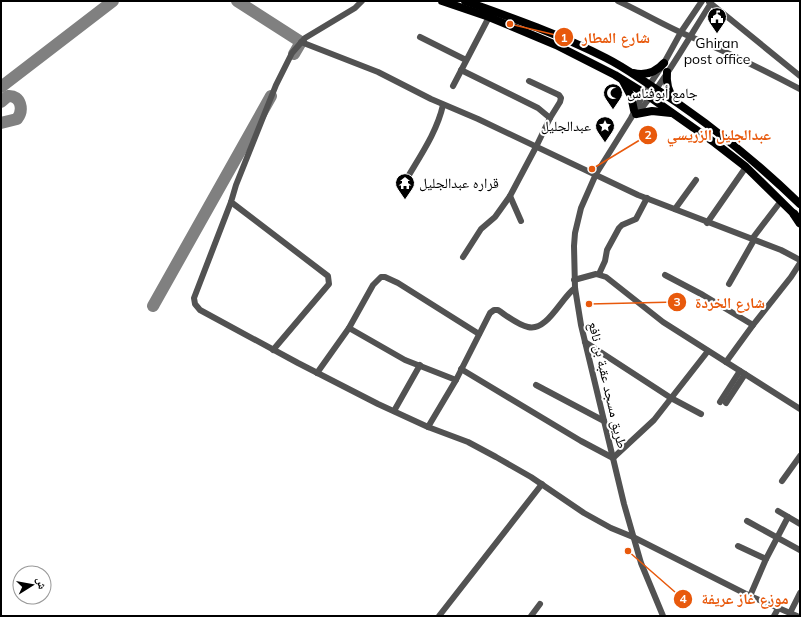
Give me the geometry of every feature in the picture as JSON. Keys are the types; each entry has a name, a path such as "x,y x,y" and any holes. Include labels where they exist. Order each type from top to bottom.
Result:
{"main road":[{"path":"442,1 489,17 556,45 622,79 716,143 746,167 798,219"},
{"path":"466,1 557,35 630,72 678,102 701,119 747,155 800,204"},
{"path":"630,72 646,74 656,70 664,63"},
{"path":"668,72 667,85 669,92 678,102"},
{"path":"622,79 631,96 634,114 657,111 672,113"}],"street":[{"path":"362,1 355,8 301,42 292,53 276,85 236,185 231,202 194,298 195,304 200,310 317,373 428,428 468,442 542,484 584,513 611,528 633,537 750,596 779,607 797,616"},
{"path":"618,1 800,89"},
{"path":"653,87 681,32 702,1"},
{"path":"653,87 668,72 709,2 800,76"},
{"path":"453,86 489,17"},
{"path":"420,37 466,60"},
{"path":"301,42 311,47 357,62 443,105 647,198 800,260"},
{"path":"461,70 538,108 550,118"},
{"path":"463,257 481,229 494,217 510,196 550,118 560,102 560,97 529,81"},
{"name":"طريق مسجد عقبة بن نافع","path":"653,87 596,174 585,198 575,233 574,288 585,342 633,537 663,616"},
{"path":"406,180 430,138 440,117 443,105"},
{"path":"707,222 746,167"},
{"path":"675,209 696,180"},
{"path":"510,196 521,222"},
{"path":"598,274 605,261 607,250 619,228 622,225 636,219 647,198"},
{"path":"729,284 753,240 781,201"},
{"path":"231,202 328,276 330,280 329,284 274,350"},
{"path":"726,362 800,263"},
{"path":"574,280 598,274 606,277 663,322 800,408"},
{"path":"666,275 753,325"},
{"path":"317,373 349,328 373,285 381,277 385,277 398,283 479,334"},
{"path":"428,428 456,380 490,313 494,310 498,310 526,327 539,327 544,324 568,293 574,288"},
{"path":"349,328 405,360 456,380"},
{"path":"585,342 671,398 701,414"},
{"path":"461,369 581,441 613,458 654,420 708,351"},
{"path":"394,411 420,366"},
{"path":"723,402 743,373"},
{"path":"536,385 604,421"},
{"path":"782,480 800,456"},
{"path":"439,616 542,484"},
{"path":"778,511 800,524"},
{"path":"750,596 766,559 788,517"},
{"path":"747,521 776,539 800,550"},
{"path":"738,546 766,559"},
{"path":"790,613 800,593"},
{"path":"531,616 540,604"},
{"path":"774,616 779,607"}],"taxiway":[{"path":"1,87 113,1"},
{"path":"237,1 301,42 294,54"},
{"path":"1,102 8,96 12,96 18,100 21,108 17,119 1,123"},
{"path":"153,306 271,96"}],"place":[{"name":"شارع المطار","path":"510,24"},
{"name":"Ghiran post office","path":"717,34"},
{"name":"جامع أبوفناس","path":"613,110"},
{"name":"عبدالجليل","path":"605,143"},
{"name":"عبدالجليل الزريسي","path":"592,169"},
{"name":"قراره عبدالجليل","path":"405,200"},
{"name":"شارع الخردة","path":"589,304"},
{"name":"موزع غاز عريفة","path":"628,551"}]}
